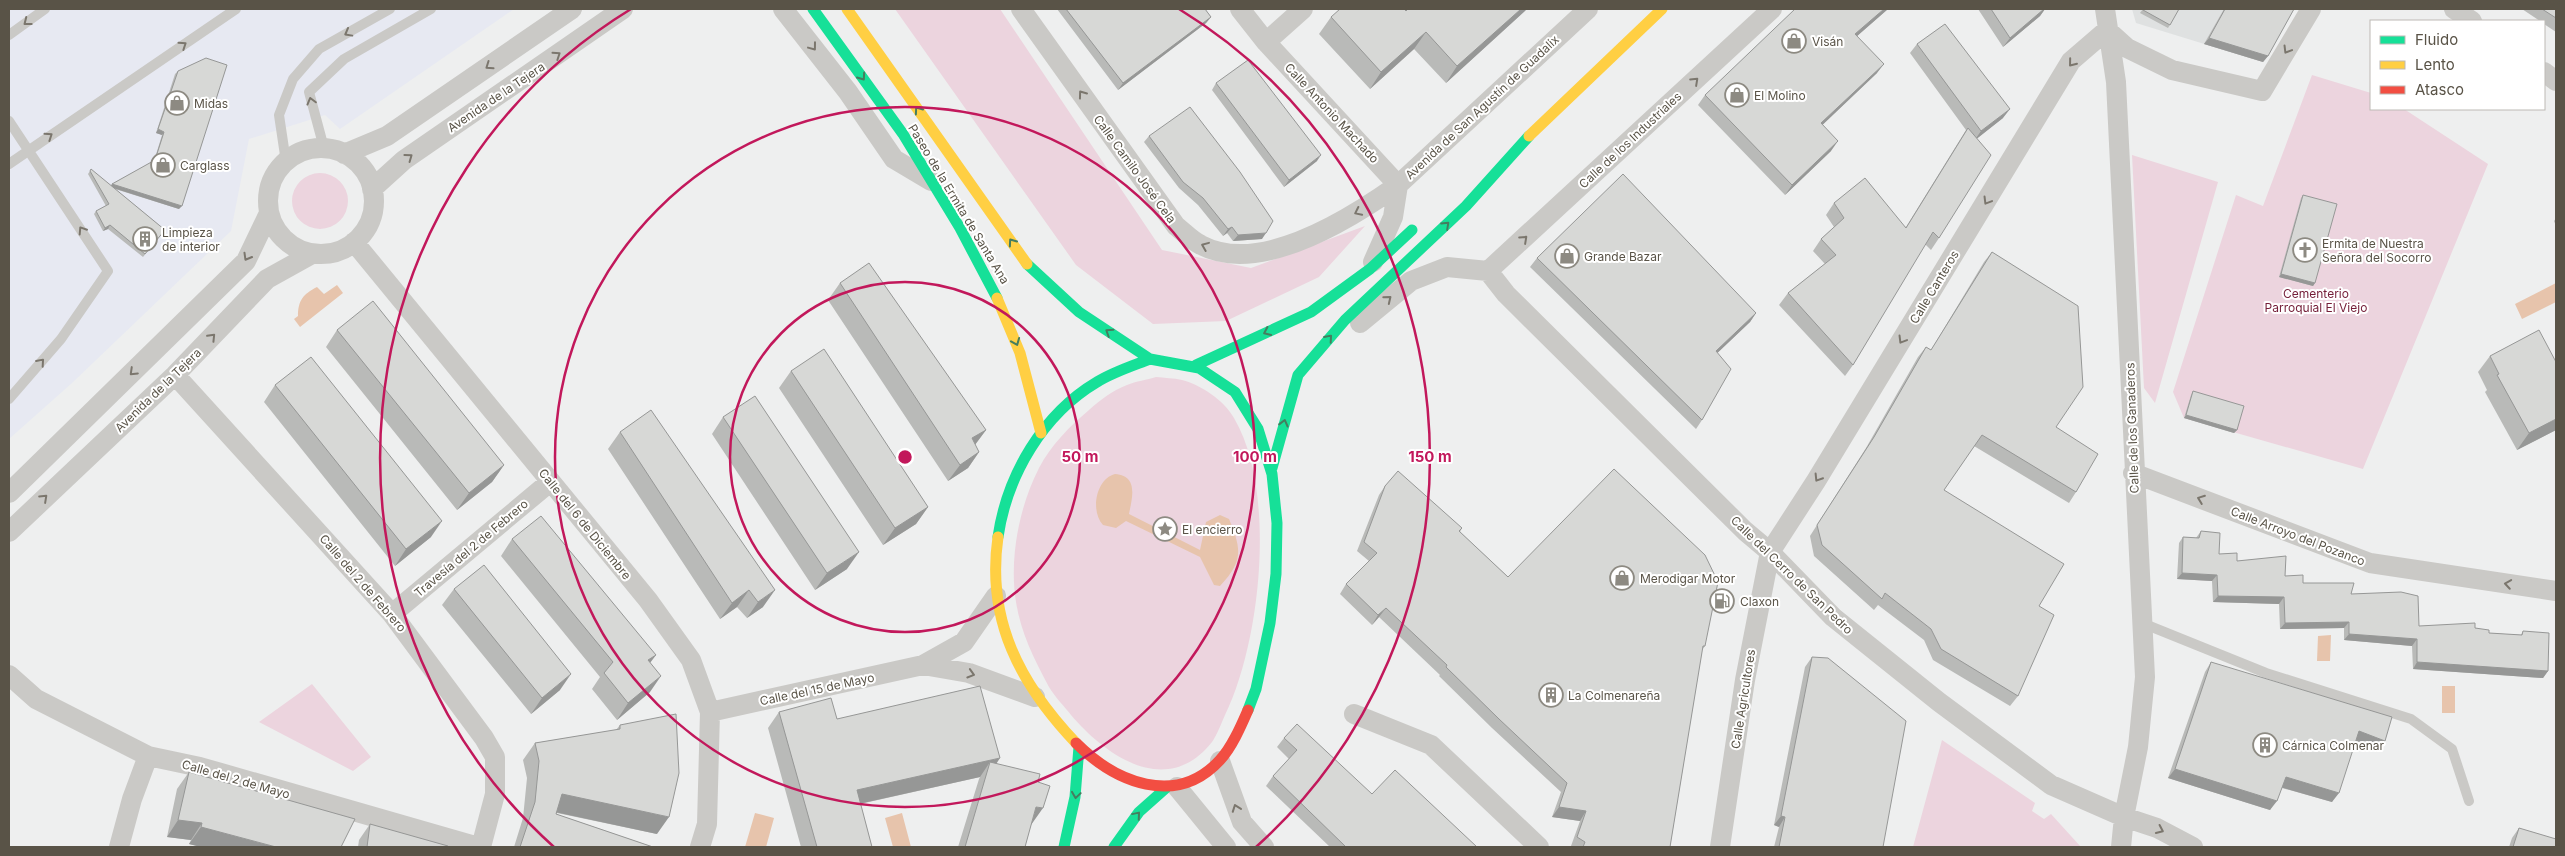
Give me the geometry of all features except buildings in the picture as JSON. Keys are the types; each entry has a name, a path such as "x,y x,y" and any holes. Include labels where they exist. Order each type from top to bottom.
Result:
{"main road":[{"name":"Paseo de la Ermita de Santa Ana","path":"814,9 902,134 932,182 997,297 1020,353 1041,434"},
{"name":"Paseo de la Ermita de Santa Ana","path":"848,9 1027,264 1079,312 1150,359"},
{"path":"1272,470 1298,375 1345,320 1466,206 1528,137 1662,9"},
{"path":"1476,176 1528,137"},
{"path":"1196,365 1311,312 1370,269 1419,224"},
{"path":"1114,847 1139,812 1171,787 1220,761 1251,704 1271,627 1278,544 1272,470 1263,439 1250,410 1225,381 1196,365 1170,359 1150,359 1091,386 1066,407 1041,434 1021,469 1002,515 996,564 996,596 1011,650 1035,696 1079,747 1102,767 1131,780 1171,787"},
{"path":"1064,847 1071,826 1078,778 1079,747"}],"street":[{"path":"344,154 388,136 572,9"},
{"name":"Avenida de la Tejera","path":"372,189 404,160 622,9"},
{"path":"782,9 848,92 894,159 932,182"},
{"name":"Calle Camilo José Cela","path":"1021,9 1176,226 1201,245 1227,253 1256,254 1289,245 1365,208 1398,185"},
{"name":"Calle Antonio Machado","path":"1240,9 1266,42 1398,185"},
{"path":"1266,42 1304,9"},
{"name":"Avenida de San Agustín de Guadalix","path":"1370,269 1393,217 1398,185 1588,9"},
{"name":"Calle de los Industriales","path":"1488,271 1772,9"},
{"name":"Calle de los Ganaderos","path":"2105,9 2116,82 2133,473 2145,677 2138,747 2124,817 2121,847"},
{"path":"2107,30 2127,48 2172,70 2262,91 2311,9"},
{"path":"2454,9 2470,20"},
{"name":"Calle Canteros","path":"1770,552 1816,481 2071,61 2107,30"},
{"path":"2545,73 2556,81"},
{"path":"324,148 344,154 356,162 366,175 372,189 374,204 371,218 364,231 354,242 342,250 327,254 312,254 297,249 284,240 274,228 269,213 268,199 270,185 276,172 286,162 297,154 324,148"},
{"path":"9,493 246,261 269,213"},
{"name":"Calle del 6 de Diciembre","path":"354,242 648,600 690,660 710,712 707,824 700,847"},
{"name":"Avenida de la Tejera","path":"9,532 175,375 267,279 312,254"},
{"path":"1298,375 1332,352 1370,314 1411,281 1447,267 1488,271"},
{"name":"Calle del Cerro de San Pedro","path":"1488,271 1520,308 1745,531 1770,552 1833,617 1938,702 2051,785 2124,817 2157,828 2193,847"},
{"name":"Calle del 2 de Febrero","path":"175,375 392,614 484,738 495,757 495,794 480,847"},
{"name":"Calle Arroyo del Pozanco","path":"2133,473 2370,563 2556,592"},
{"name":"Travesía del 2 de Febrero","path":"392,614 550,482"},
{"name":"Calle Agricultores","path":"1720,847 1746,680 1770,552"},
{"name":"Calle del 15 de Mayo","path":"710,712 923,665 964,642 996,596"},
{"name":"Calle del 15 de Mayo","path":"923,665 969,672 1035,696"},
{"name":"Calle del 2 de Mayo","path":"9,675 36,698 148,756 200,767 480,847"},
{"path":"1354,714 1431,745 1539,847"},
{"path":"119,847 132,799 148,756"},
{"path":"1220,761 1242,822 1264,847"},
{"path":"1171,787 1226,847"}],"lane":[{"path":"9,35 45,9"},
{"path":"9,164 236,9"},
{"path":"286,162 279,115 292,79 319,49 390,9"},
{"path":"324,148 309,92 344,59 431,9"},
{"path":"9,121 108,272 61,339 9,399"},
{"path":"2142,623 2266,673 2411,719 2452,749 2469,801"}],"shaded area":[{"path":"9,9 514,9 340,129 325,115 249,139 231,231 72,383 9,439"},
{"path":"2132,9 2294,9 2263,62 2136,23"},
{"path":"2556,283 2556,302 2522,319 2515,304"},
{"path":"337,285 343,293 300,327 294,319 298,316 302,298 317,287 324,294"},
{"path":"1115,474 1123,476 1131,483 1132,495 1129,514 1200,550 1206,522 1220,515 1229,519 1238,547 1238,555 1233,569 1220,586 1214,585 1200,557 1126,521 1116,528 1103,525 1097,512 1097,496 1103,482"},
{"path":"2331,635 2330,661 2317,661 2318,636"},
{"path":"2442,686 2455,686 2455,713 2442,713"},
{"path":"755,813 774,818 766,847 745,847"},
{"path":"902,813 911,847 893,847 885,818"}],"green space":[{"path":"895,9 1000,9 1162,250 1251,268 1365,226 1319,277 1226,321 1153,324 1076,265"},
{"name":"Cementerio Parroquial El Viejo","path":"2312,75 2370,93 2370,110 2406,110 2488,164 2363,469 2184,418 2173,392 2236,195 2263,206"},
{"path":"2132,155 2218,182 2155,403 2144,388"},
{"path":"315,173 325,173 340,181 346,190 348,201 346,212 340,221 325,229 315,229 304,224 297,217 292,206 292,196 297,185 304,178"},
{"path":"1156,377 1189,382 1211,394 1230,411 1247,449 1256,485 1260,525 1255,608 1248,648 1225,715 1212,742 1194,759 1176,768 1157,769 1138,765 1119,757 1101,745 1071,715 1051,691 1033,656 1021,624 1014,585 1015,551 1021,516 1032,483 1049,451 1061,436 1106,396 1130,384"},
{"path":"312,684 371,757 353,771 259,722"},
{"path":"1942,740 2035,803 2032,811 2044,819 2051,814 2081,847 1913,847"}],"traffic: fast":[{"path":"813,9 903,134 960,228 997,298"},
{"path":"1272,468 1298,375 1345,320 1466,206 1529,136"},
{"path":"1196,365 1311,312 1370,269 1412,230"},
{"path":"1027,264 1079,312 1150,359"},
{"path":"1150,359 1199,368 1235,392 1258,429 1272,474 1277,523 1276,574 1270,623 1256,689 1248,710"},
{"path":"998,537 1010,491 1019,469 1044,429 1078,395 1097,382 1116,372 1150,359"},
{"path":"1064,847 1075,797 1079,747"},
{"path":"1114,847 1139,812 1166,788"}],"traffic: slow":[{"path":"847,9 1027,264"},
{"path":"1529,136 1662,9"},
{"path":"997,298 1020,353 1041,433"},
{"path":"998,537 997,596 1011,649 1038,698 1076,743"}],"traffic: jam":[{"path":"1076,743 1109,769 1127,778 1146,784 1165,786 1184,783 1203,775 1220,760 1232,743 1248,710"}],"place":[{"name":"Visán","path":"1794,41"},
{"name":"El Molino","path":"1737,95"},
{"name":"Midas","path":"177,103"},
{"name":"Carglass","path":"163,165"},
{"name":"Limpieza de interior","path":"145,239"},
{"name":"Ermita de Nuestra Señora del Socorro","path":"2305,250"},
{"name":"Grande Bazar","path":"1567,256"},
{"name":"El encierro","path":"1165,529"},
{"name":"Merodigar Motor","path":"1622,578"},
{"name":"Claxon","path":"1722,601"},
{"name":"La Colmenareña","path":"1551,695"},
{"name":"Cárnica Colmenar","path":"2265,745"}]}
